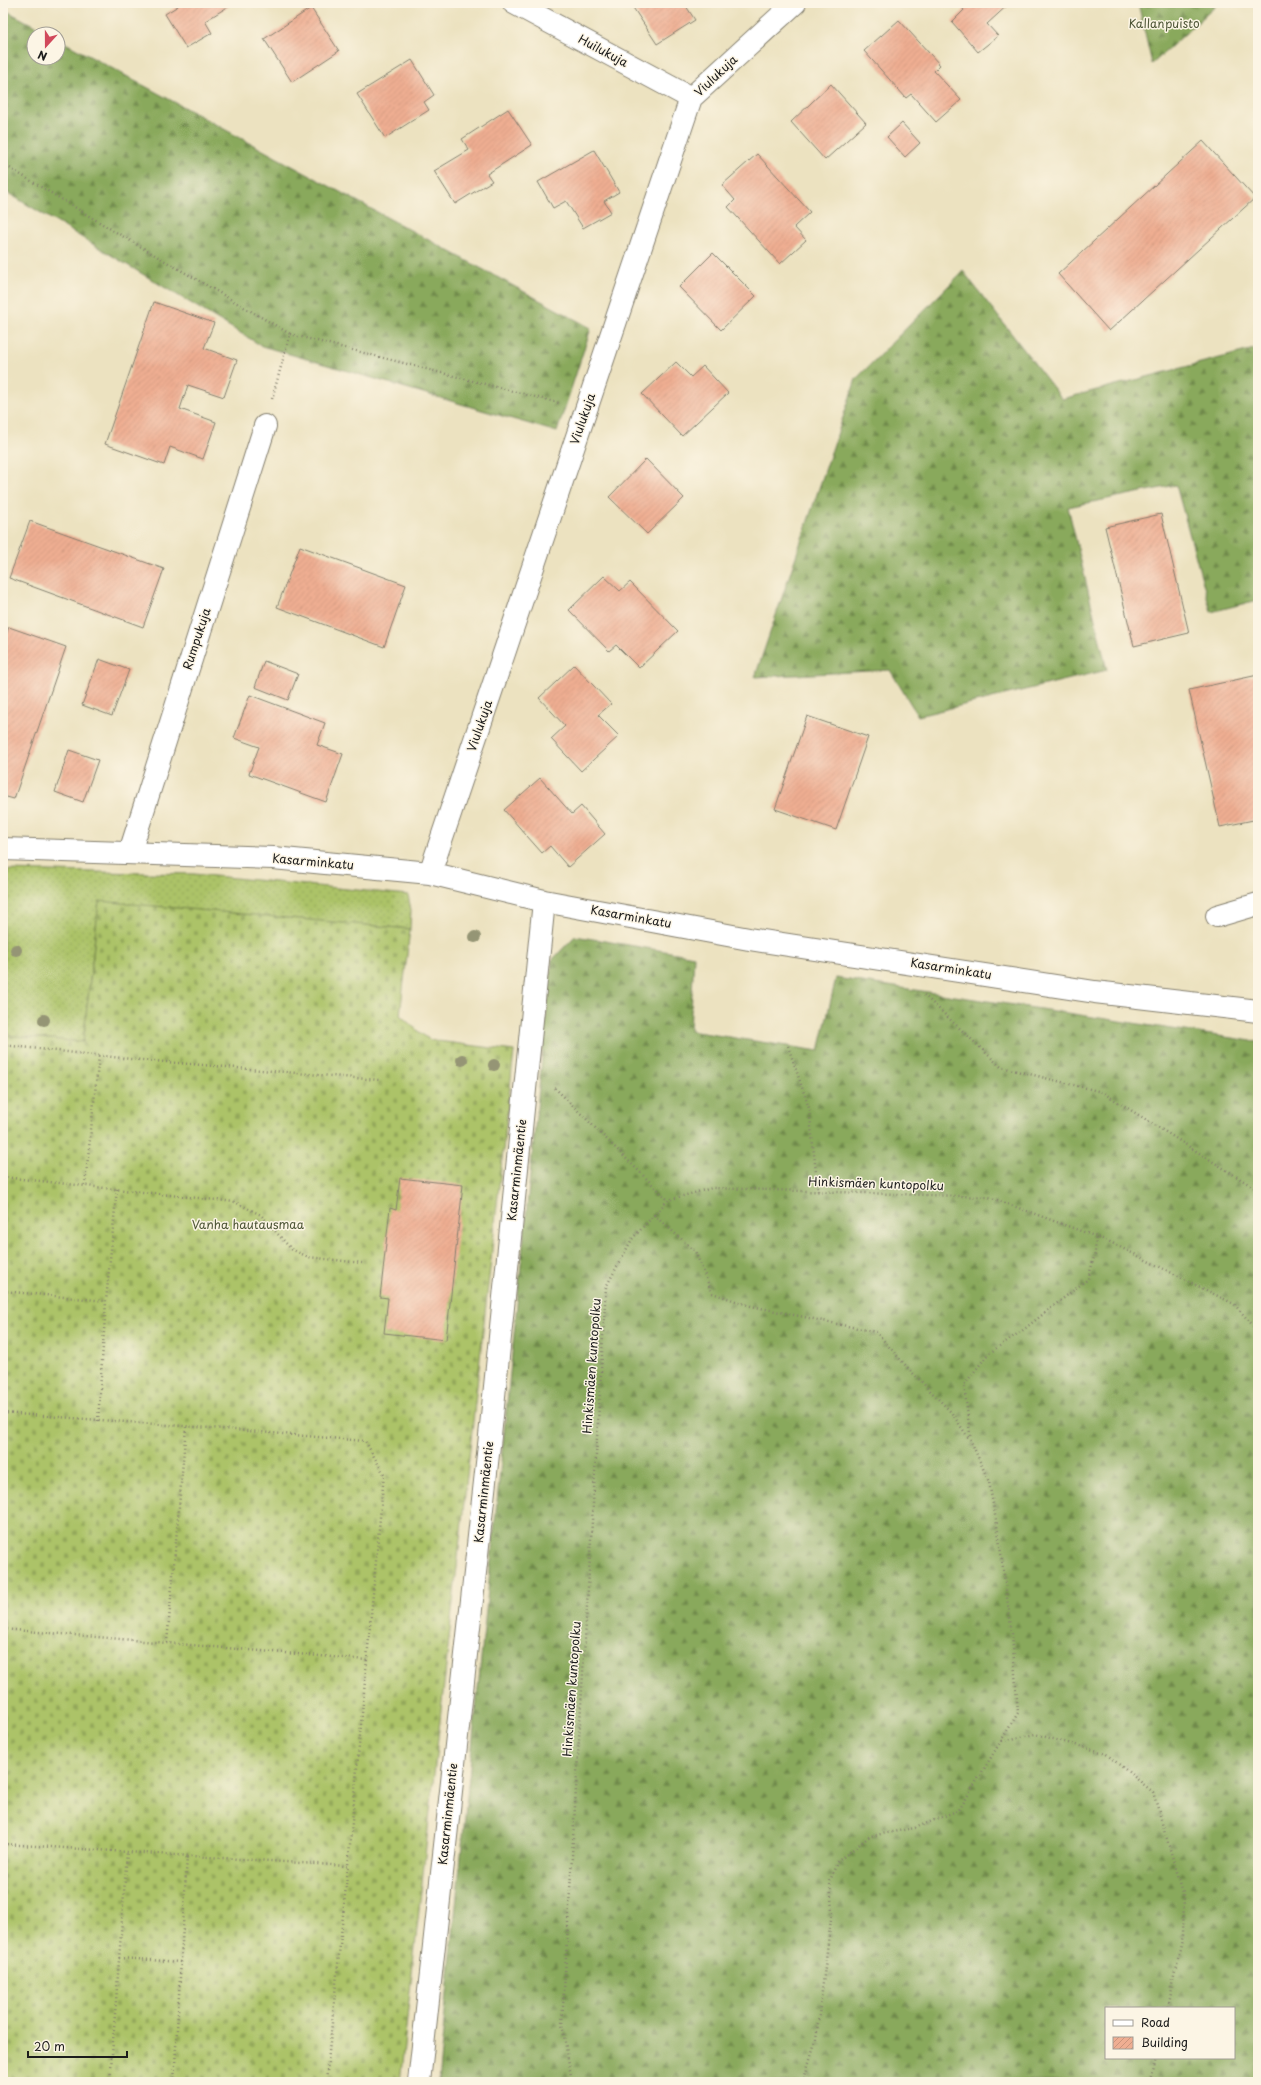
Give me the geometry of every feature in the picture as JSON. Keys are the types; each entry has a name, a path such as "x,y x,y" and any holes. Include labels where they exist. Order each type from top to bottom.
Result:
{"street":[{"name":"Huilukuja","path":"514,3 691,98"},
{"name":"Viulukuja","path":"430,873 691,98 795,3"},
{"name":"Rumpukuja","path":"130,852 265,426"},
{"name":"Kasarminkatu","path":"3,849 130,852 273,858 430,873 544,901 749,939 1095,992 1258,1011"},
{"name":"Kasarminmäentie","path":"419,2082 490,1436 544,901"},
{"path":"1217,916 1258,904"}],"path":[{"path":"3,164 290,334 586,410"},
{"path":"265,426 290,334"},
{"path":"919,991 1001,1067 1102,1092 1258,1190"},
{"path":"3,1045 99,1056 379,1080"},
{"path":"788,1046 809,1108 818,1191"},
{"path":"85,1185 99,1056"},
{"path":"528,1061 668,1200"},
{"path":"3,1177 117,1188 235,1202 261,1215 292,1250 308,1257 362,1263"},
{"path":"98,1421 106,1301 117,1188"},
{"name":"Hinkismäen kuntopolku","path":"572,2082 562,2024 606,1287 632,1239 668,1200 712,1188 989,1197 1096,1236 1234,1304 1258,1331"},
{"path":"654,1215 695,1251 712,1293 751,1306 876,1332 906,1368 951,1412 971,1441 989,1482 1003,1561 1012,1634 1018,1713 959,1810 915,1828 870,1836 837,1862 830,1881 832,1912 816,2039 803,2082"},
{"path":"971,1441 964,1385 988,1354 1023,1330 1088,1279 1094,1254 1096,1236"},
{"path":"3,1291 106,1301"},
{"path":"3,1413 364,1441 384,1474 348,1866 326,2082"},
{"path":"167,1643 186,1427"},
{"path":"3,1629 367,1660"},
{"path":"1001,1741 1035,1734 1105,1753 1153,1792 1183,1893 1182,1936 1167,2007"},
{"path":"3,1844 348,1866"},
{"path":"110,2082 127,1852"},
{"path":"174,2082 187,1856"},
{"path":"119,1958 181,1962"},
{"path":"1151,2082 1156,2059"}],"green space":[{"name":"Kallanpuisto","path":"1138,3 1219,3 1152,64"},
{"path":"3,9 35,26 26,26 26,66 66,66 66,43 591,328 557,432 262,346 3,190"},
{"path":"963,271 1062,399 1258,348 1258,600 1211,612 1176,485 1068,507 1107,670 918,716 890,670 755,677 856,379"},
{"path":"3,870 194,874 408,895 411,910 410,929 99,902 83,1042 3,1035"},
{"name":"Vanha hautausmaa","path":"99,901 410,929 400,1015 430,1040 514,1051 400,2082 3,2082 3,1035 83,1042"},
{"path":"575,936 694,956 690,1031 819,1051 836,978 1258,1042 1258,2082 438,2082 552,960"}],"building":[{"path":"177,3 234,3 205,21 212,33 186,48 165,14 178,6"},
{"path":"630,3 684,3 695,20 657,44"},
{"path":"958,3 1010,3 987,24 998,36 978,52 952,22 964,10"},
{"path":"311,8 339,51 292,82 264,39"},
{"path":"899,20 940,65 934,71 961,100 936,122 911,94 906,98 864,51"},
{"path":"412,60 434,95 424,102 429,110 385,138 357,94"},
{"path":"831,84 866,123 825,160 791,122"},
{"path":"508,109 532,145 487,174 492,181 455,204 434,171 469,150 462,139"},
{"path":"902,123 920,143 905,157 887,137"},
{"path":"1203,141 1255,198 1109,331 1058,274"},
{"path":"594,150 619,192 604,201 611,212 583,228 566,201 553,208 538,182"},
{"path":"757,154 810,212 794,227 806,240 780,264 728,207 735,200 722,185"},
{"path":"713,253 756,296 721,330 679,287"},
{"path":"154,302 214,323 204,348 237,360 224,397 188,385 180,409 216,422 203,459 170,447 164,465 105,444"},
{"path":"676,362 691,377 703,366 728,393 682,436 642,394"},
{"path":"646,459 684,498 647,534 609,497"},
{"path":"1161,514 1189,633 1134,646 1105,527"},
{"path":"30,521 164,569 143,627 9,578"},
{"path":"300,546 406,585 384,647 277,607"},
{"path":"604,576 620,591 630,582 678,631 639,668 616,645 609,651 569,610"},
{"path":"9,627 66,647 14,799 3,796 3,642"},
{"path":"99,659 129,670 112,716 82,705"},
{"path":"264,661 298,674 288,700 255,687"},
{"path":"574,665 611,704 598,715 619,736 581,771 551,739 565,726 539,698"},
{"path":"1258,675 1258,819 1220,827 1189,690"},
{"path":"250,695 325,723 317,745 343,754 326,802 249,774 259,747 234,738"},
{"path":"807,716 868,737 836,830 775,809"},
{"path":"69,750 98,760 83,802 55,792"},
{"path":"540,778 572,814 581,806 605,834 568,867 550,846 542,853 504,810"},
{"path":"400,1178 463,1185 446,1340 384,1333 388,1298 380,1297 390,1208 396,1210"}]}
